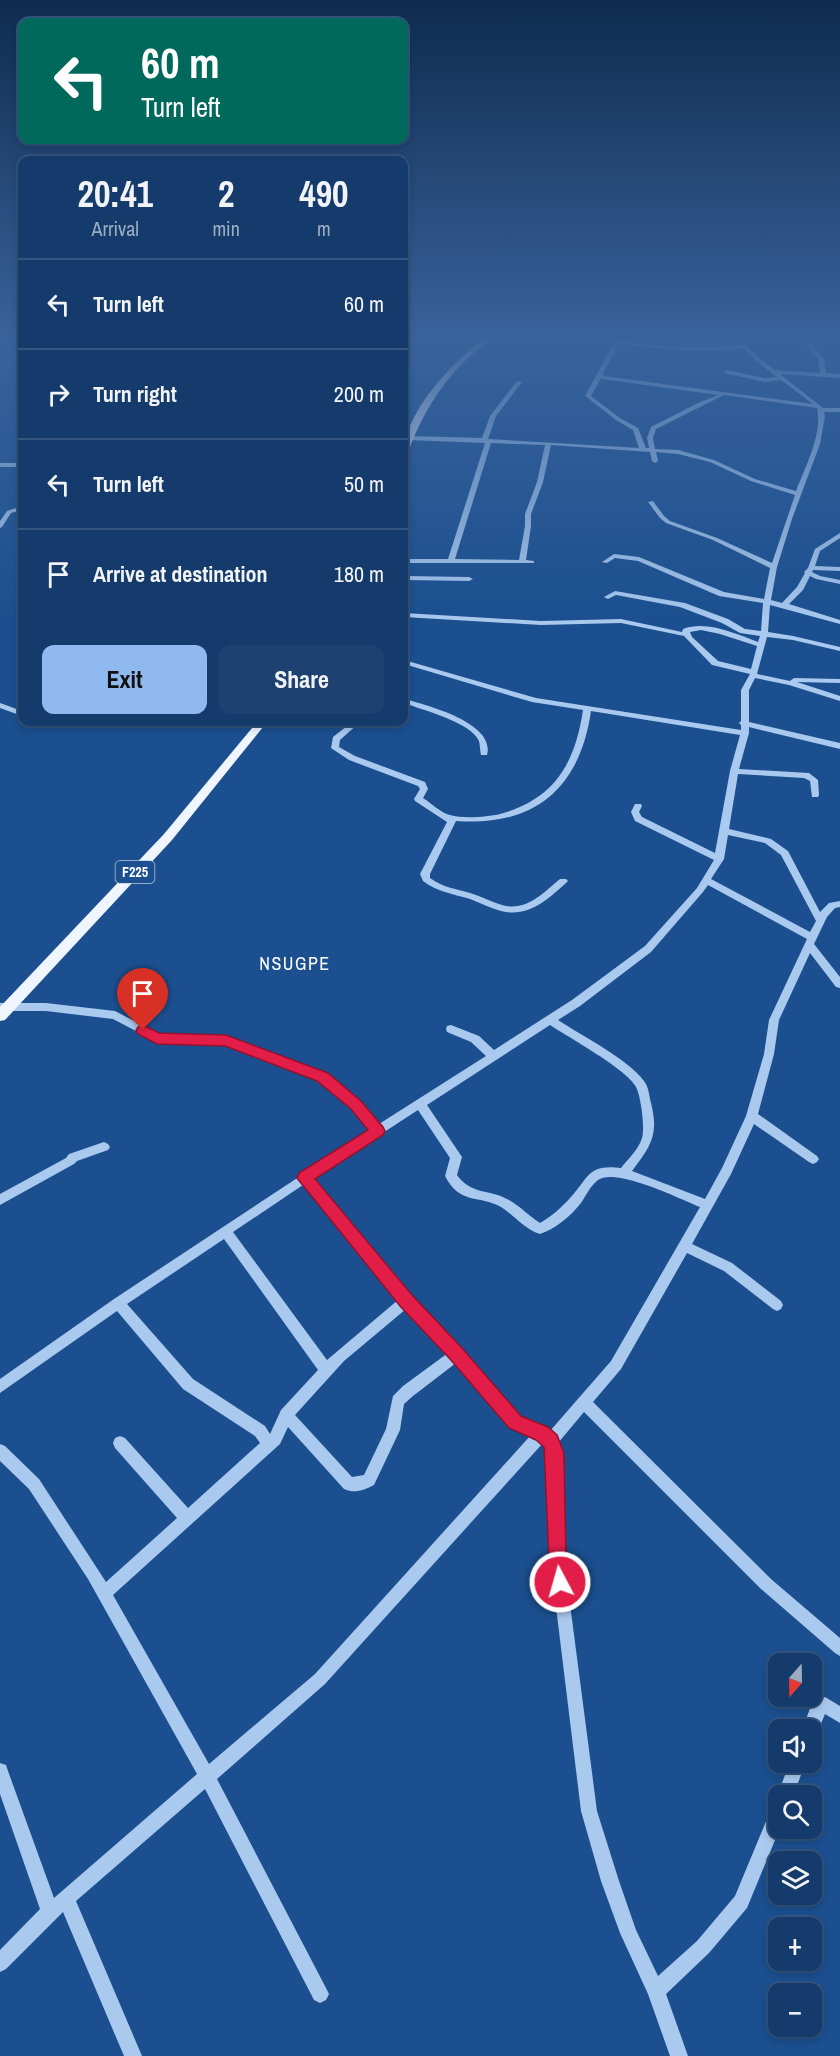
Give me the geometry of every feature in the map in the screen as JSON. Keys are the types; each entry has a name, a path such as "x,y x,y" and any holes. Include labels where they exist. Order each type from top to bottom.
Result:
{"main road":[{"path":"408,438 412,431"},
{"name":"F225","path":"0,1016 5,1006 168,837 259,726"}],"street":[{"path":"451,561 486,431"},
{"path":"637,431 643,449"},
{"path":"652,431 650,438 652,456 655,461"},
{"path":"1,1385 304,1178 551,1021 648,949 700,890 719,859 744,728 745,690 753,674 763,640 767,601 774,567 817,444 818,431"},
{"path":"408,438 548,443 653,450 700,457 753,480 799,494"},
{"path":"522,562 528,514 540,482 548,443"},
{"path":"0,465 18,465"},
{"path":"651,502 668,522 716,539 774,567"},
{"path":"1,506 18,508"},
{"path":"0,526 12,509"},
{"path":"784,605 800,588 817,550 840,535"},
{"path":"605,562 614,556 639,559 722,594 784,605 840,622"},
{"path":"408,561 532,562"},
{"path":"809,570 840,569"},
{"path":"809,570 818,578 840,582"},
{"path":"408,578 469,579"},
{"path":"608,597 615,593 668,601 725,621 763,640"},
{"path":"408,615 542,623 611,620 635,622 688,635 715,663 840,699"},
{"path":"688,635 687,631 690,628 697,627 763,640 792,638 840,649"},
{"path":"408,663 505,692 587,710 744,728 840,746"},
{"path":"773,679 840,681"},
{"path":"408,702 462,723 476,732 484,743 484,753"},
{"path":"0,705 18,712"},
{"path":"449,818 494,819 530,805 558,787 569,772 585,732 587,710"},
{"path":"351,726 336,739 335,748 422,784 424,789 418,799 452,820 450,829 425,874 426,879 432,884 476,897 505,909 516,910 534,905 563,881"},
{"path":"734,771 806,775 814,780 815,795"},
{"path":"638,806 636,812 638,819 719,859"},
{"path":"724,831 768,842 786,853 820,920"},
{"path":"706,880 810,940 840,984"},
{"path":"0,1963 50,1912 320,1679 546,1437 584,1403 616,1365 727,1171 752,1116 770,1053 774,1020 820,920 832,905 840,904"},
{"path":"5,1006 46,1007 115,1015 157,1038 226,1040 322,1077 356,1105 378,1131"},
{"path":"551,1021 626,1069 641,1085 647,1110 648,1137 643,1148 624,1173"},
{"path":"451,1029 476,1039 494,1057"},
{"path":"420,1104 456,1157 451,1176 456,1186 466,1194 494,1199 508,1205 529,1224 540,1229 547,1227 578,1200 595,1175 604,1172 624,1173 707,1205"},
{"path":"752,1116 813,1159"},
{"path":"0,1200 70,1161 73,1157 104,1147"},
{"path":"304,1178 406,1301 515,1422 546,1437 555,1453 557,1558 590,1811 610,1881 629,1933 656,1991 679,2056"},
{"path":"225,1231 327,1371"},
{"path":"684,1246 728,1267 777,1305"},
{"path":"104,1593 269,1444 286,1415 339,1357 406,1301"},
{"path":"118,1303 188,1384 260,1431 269,1444"},
{"path":"286,1415 349,1484 360,1484 369,1480 393,1430 398,1401 456,1354"},
{"path":"584,1403 766,1584 840,1648"},
{"path":"120,1443 187,1518"},
{"path":"0,1451 34,1484 104,1593 207,1776 320,1994"},
{"path":"814,1719 818,1709 825,1705 840,1715"},
{"path":"0,1771 50,1912"},
{"path":"656,1991 703,1947 741,1902 768,1837"},
{"path":"66,1899 134,2056"}],"district":[{"name":"NSUGPE","path":"295,963"}],"route":[{"path":"143,1030 157,1038 226,1040 254,1053 322,1077 356,1105 378,1131 304,1178 406,1301 515,1422 542,1433 551,1441 555,1453 557,1558 560,1582"}]}
